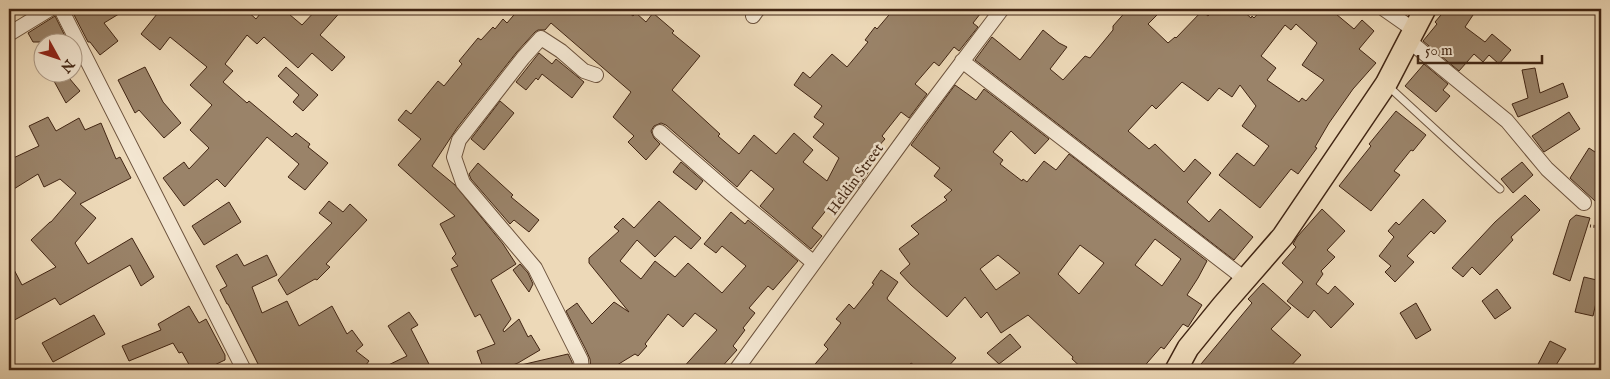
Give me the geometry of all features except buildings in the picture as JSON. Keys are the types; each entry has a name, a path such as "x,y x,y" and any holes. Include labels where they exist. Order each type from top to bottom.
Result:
{"main road":[{"path":"1176,370 1188,348 1222,305 1283,236 1386,84 1425,9"}],"street":[{"path":"9,34 50,9"},
{"path":"62,9 244,370"},
{"name":"Heldin Street","path":"736,370 1002,9"},
{"path":"1384,9 1507,121 1547,169 1584,203"},
{"path":"582,370 581,360 535,268 463,183 454,157 459,140 541,38 561,51 584,71 596,75"},
{"path":"962,61 1245,279"},
{"path":"660,132 814,263"}],"lane":[{"path":"1386,84 1500,188"}],"path":[{"path":"1590,226 1601,227"}]}
